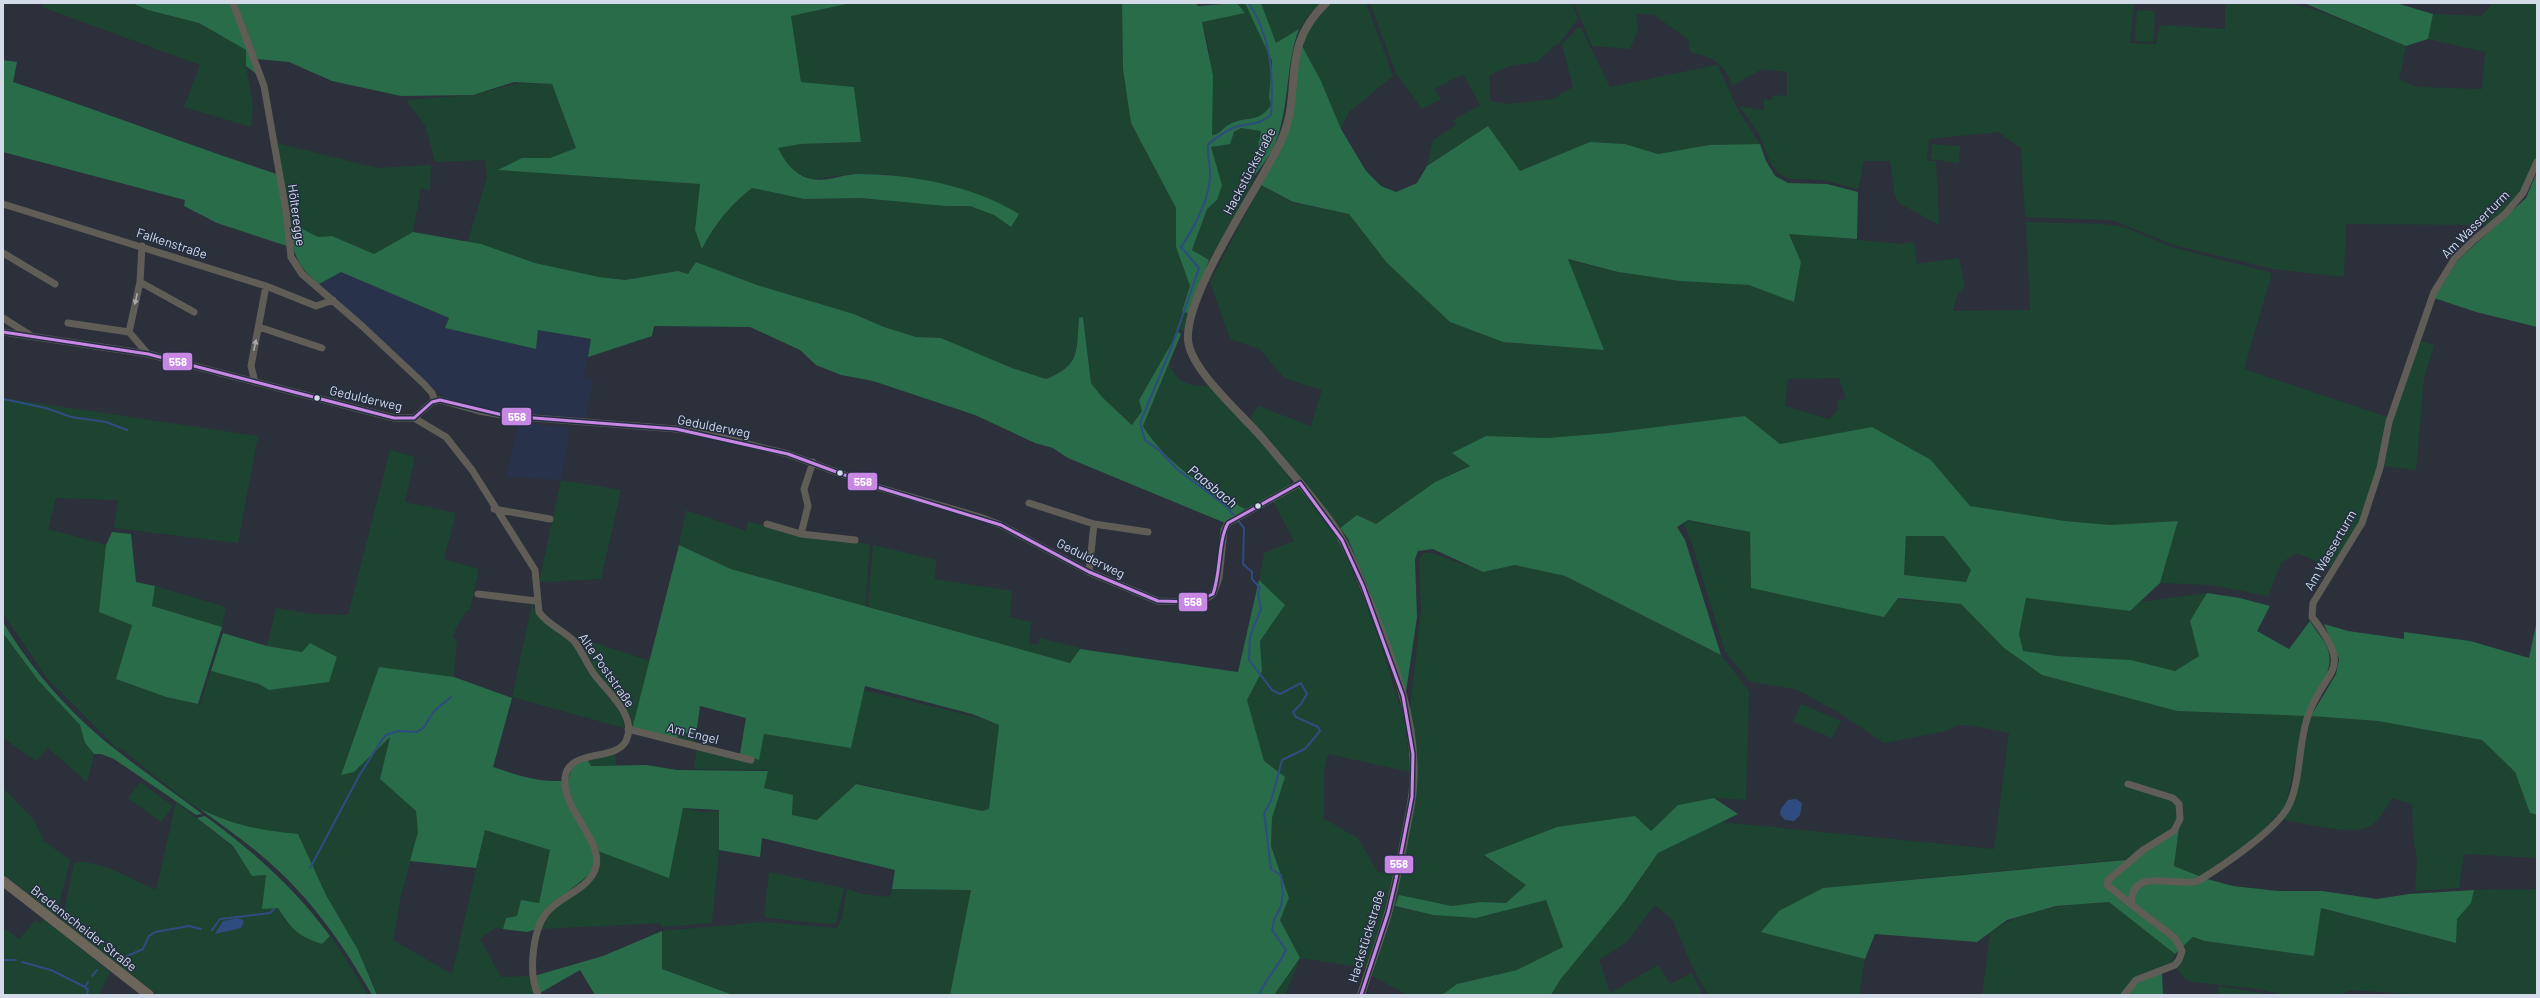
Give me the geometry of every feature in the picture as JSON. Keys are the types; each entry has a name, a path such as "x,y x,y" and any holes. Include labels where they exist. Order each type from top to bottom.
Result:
{"main road":[{"name":"Bredenscheider Straße","path":"3,881 149,995"}],"street":[{"name":"Hölteregge","path":"233,3 264,86 286,211 291,257 302,274 430,390 435,400"},
{"name":"Hackstückstraße","path":"1326,3 1310,20 1300,40 1282,138 1211,269 1194,312 1188,336 1190,352 1197,367 1251,425 1300,483 1338,533 1364,586 1403,696 1413,754 1412,797 1396,879 1384,927 1361,995"},
{"name":"Am Wasserturm","path":"2132,905 2132,893 2142,884 2162,880 2191,883 2206,876 2261,837 2288,806 2298,773 2307,719 2317,698 2333,673 2336,659 2322,631 2312,617 2314,603 2365,516 2380,468 2389,422 2434,292 2455,258 2505,214 2523,193 2537,162"},
{"name":"Falkenstraße","path":"3,204 142,246 266,286 316,306 332,300"},
{"path":"129,332 140,282 142,246"},
{"path":"3,253 55,284"},
{"path":"140,282 194,312"},
{"path":"256,382 251,366 266,286"},
{"path":"3,318 32,336"},
{"path":"68,323 129,332 148,354"},
{"path":"259,327 322,348"},
{"name":"Gedulderweg","path":"3,332 148,354 394,418 414,418 435,400 507,416 704,434 813,462 877,487 992,521 1089,572 1158,601 1204,600 1217,588 1224,530 1232,519 1300,483"},
{"name":"Alte Poststraße","path":"414,418 446,437 472,470 494,509 534,570 537,609 541,615 576,644 594,674 622,710 628,729 626,741 620,748 577,761 565,775 565,785 573,811 596,850 596,866 589,879 551,908 542,920 532,963 532,979 538,995"},
{"path":"801,534 808,506 804,489 813,462"},
{"path":"1029,503 1094,524 1148,532"},
{"path":"494,509 550,519"},
{"path":"767,524 801,534 855,540"},
{"path":"1089,572 1094,524"},
{"path":"478,594 536,601"},
{"name":"Am Engel","path":"628,729 751,760"},
{"path":"2124,995 2136,980 2175,966 2180,960 2182,951 2174,938 2110,889 2107,885 2108,880 2143,850 2174,831 2180,822 2181,814 2179,804 2172,798 2128,784"}],"shaded area":[{"path":"341,272 449,318 445,328 535,349 538,330 591,340 584,377 593,380 586,420 509,414 449,400 424,381 320,284"},
{"path":"519,422 570,428 561,480 506,477"}],"green space":[{"path":"44,3 132,3 148,10 199,23 246,50 246,66 253,105 251,127 184,107 200,65 42,7"},
{"path":"132,3 851,3 791,16 801,82 854,87 861,142 801,144 778,148 787,163 800,175 818,180 852,174 899,176 920,179 962,189 982,196 1019,214 1011,227 994,215 970,206 945,206 861,198 804,199 752,188 737,201 724,216 702,249 695,230 700,184 498,170 522,158 550,158 576,148 552,84 514,82 473,95 401,96 332,81 289,62 257,59 259,76 246,66 246,50 199,23 148,10"},
{"path":"851,3 1122,3 1123,69 1131,123 1176,208 1176,247 1190,286 1182,311 1189,314 1184,331 1180,329 1139,399 1142,411 1133,425 1102,397 1091,383 1083,317 1079,319 1076,349 1071,363 1057,374 1046,379 1012,368 941,338 916,337 884,327 854,314 757,285 696,262 688,274 678,271 625,280 599,277 535,263 468,241 487,177 485,160 435,162 425,125 406,100 473,95 518,83 552,84 576,148 550,158 522,158 499,170 700,184 695,230 703,248 712,231 724,215 752,188 804,199 861,198 944,206 970,206 994,215 1011,227 1019,214 938,184 886,174 852,174 812,179 793,171 777,148 801,144 861,142 854,87 801,82 791,15"},
{"path":"1122,3 1196,3 1198,6 1237,3 1245,13 1202,22 1213,76 1212,135 1236,121 1262,115 1271,105 1269,97 1272,61 1245,3 1261,3 1276,43 1299,29 1291,57 1280,130 1271,152 1255,175 1253,174 1261,131 1241,128 1234,132 1230,144 1211,147 1222,185 1217,200 1207,209 1192,250 1209,260 1189,314 1182,311 1190,286 1176,247 1176,208 1131,123 1123,69"},
{"path":"1237,3 1245,3 1261,32 1271,57 1271,105 1266,111 1257,117 1236,121 1212,135 1209,50 1202,21 1245,13"},
{"path":"1261,3 1321,3 1311,12 1299,29 1276,43"},
{"path":"1331,3 1366,3 1393,76 1349,112 1341,129 1321,81 1301,44 1318,14"},
{"path":"1370,3 1572,3 1578,19 1558,45 1555,45 1537,62 1510,66 1489,75 1490,101 1508,104 1553,99 1573,87 1562,45 1577,28 1581,28 1610,87 1716,65 1718,66 1737,108 1760,144 1709,145 1658,154 1625,144 1590,142 1520,171 1488,126 1427,166 1433,140 1456,125 1453,120 1480,105 1463,74 1434,89 1441,99 1422,109 1396,73"},
{"path":"1574,3 2134,3 2130,43 2156,44 2160,25 2225,29 2225,3 2290,3 2319,11 2406,46 2399,79 2417,87 2482,89 2485,52 2428,39 2433,14 2481,16 2493,3 2537,3 2537,156 2522,192 2504,212 2489,225 2346,224 2344,277 2273,269 2174,245 2112,220 2025,217 2021,148 1998,132 1929,139 1927,161 1936,161 1939,225 1899,203 1895,196 1890,161 1864,161 1858,189 1824,180 1788,179 1778,173 1771,164 1758,132 1739,106 1764,110 1764,99 1772,100 1773,95 1787,96 1787,72 1762,69 1732,86 1725,71 1717,62 1705,56 1690,52 1688,39 1654,15 1636,14 1638,30 1630,49 1592,46"},
{"path":"2304,3 2396,3 2433,14 2428,39 2406,46"},
{"path":"2137,10 2155,11 2153,42 2135,41"},
{"path":"1301,44 1321,81 1341,129 1366,171 1381,186 1396,192 1417,183 1427,166 1488,126 1520,171 1590,142 1625,144 1658,154 1709,145 1760,144 1766,161 1775,176 1788,183 1827,184 1858,192 1857,239 1789,234 1801,262 1794,302 1749,285 1680,281 1618,272 1568,259 1604,350 1503,342 1450,322 1387,263 1349,214 1293,202 1261,185 1282,146"},
{"path":"3,60 17,62 13,82 277,174 284,211 287,246 217,223 184,206 185,200 3,152"},
{"path":"1241,128 1261,131 1253,174 1255,175 1251,186 1209,260 1192,250 1207,209 1217,200 1215,163 1211,147"},
{"path":"277,143 377,168 431,165 430,191 421,188 413,232 374,254 332,236 318,237 299,227 290,230"},
{"path":"1932,144 1960,146 1959,163 1931,159"},
{"path":"2537,172 2537,327 2476,312 2434,298 2457,261 2526,198"},
{"path":"1261,185 1293,203 1349,214 1387,263 1450,322 1503,342 1604,350 1568,260 1617,272 1681,281 1749,285 1794,302 1801,262 1789,233 1901,244 1914,242 1917,264 1959,258 1965,287 1957,295 1953,311 2030,310 2026,222 2103,224 2124,227 2172,247 2272,273 2244,369 2387,417 2376,474 2354,534 2331,567 2296,553 2281,563 2268,596 2211,585 2160,583 2178,521 2110,525 2065,521 1970,506 1931,460 1857,431 1780,444 1745,416 1609,433 1547,438 1486,436 1452,453 1470,465 1435,482 1376,524 1357,515 1338,529 1250,418 1258,406 1311,426 1322,390 1284,378 1260,349 1230,339 1210,282","holes":["1839,378 1846,399 1837,400 1838,410 1829,419 1785,406 1788,379"]},
{"path":"299,227 318,237 332,236 374,254 413,232 481,244 535,263 599,277 625,280 678,271 688,274 696,262 757,285 854,314 884,327 916,337 941,338 1012,368 1046,379 1057,374 1071,363 1078,340 1079,318 1083,317 1091,383 1102,397 1132,425 1142,411 1139,400 1178,332 1181,334 1143,426 1164,452 1188,474 1216,493 1245,509 1225,523 1068,458 1053,448 1035,443 975,415 873,381 841,375 816,365 800,350 750,327 654,326 652,336 588,357 591,339 538,330 536,349 445,328 449,318 341,272 319,284 302,267 295,254 290,230"},
{"path":"2420,341 2434,345 2424,378 2416,470 2383,466 2391,424"},
{"path":"1169,364 1180,380 1196,385 1210,385 1249,427 1288,473 1291,481 1288,487 1245,509 1202,484 1176,464 1164,452 1143,426"},
{"path":"3,398 258,436 238,543 114,528 118,500 56,498 48,529 106,545 99,612 132,624 116,679 165,697 200,705 211,671 259,684 269,690 329,682 337,657 310,643 303,652 267,646 276,608 311,614 348,615 390,450 415,457 405,502 456,513 444,559 479,569 470,610 467,610 456,628 453,639 457,639 454,677 379,667 341,774 354,772 390,737 380,779 416,811 418,832 401,896 393,940 452,974 485,830 550,850 539,903 521,900 517,916 506,918 503,929 495,928 480,939 501,977 529,976 535,995 378,995 358,950 326,895 298,834 263,831 237,826 200,809 172,790 119,747 118,749 46,677 3,613"},
{"path":"1745,416 1780,444 1872,427 1931,460 1970,506 2065,521 2110,525 2178,521 2160,583 2130,611 2026,598 2019,634 2023,651 2057,656 2131,660 2175,671 2199,656 2190,621 2207,593 2240,598 2270,606 2257,631 2289,649 2310,621 2327,647 2329,664 2324,683 2305,716 2177,711 2042,675 2004,648 1961,604 1898,598 1884,617 1751,588 1750,532 1688,520 1677,527 1685,540 1721,655 1565,576 1515,565 1483,572 1433,549 1418,551 1415,559 1417,617 1406,692 1367,584 1348,539 1340,528 1357,515 1376,524 1435,482 1470,466 1452,453 1486,436 1547,438 1609,433","holes":["1906,536 1944,536 1971,570 1966,582 1904,575"]},
{"path":"561,480 621,490 601,579 539,582"},
{"path":"1299,487 1340,542 1378,635 1405,722 1410,772 1328,754 1324,772 1324,819 1358,838 1377,871 1393,876 1382,921 1366,968 1300,958 1280,920 1289,898 1271,846 1272,818 1284,777 1264,761 1247,700 1262,671 1260,641 1285,605 1259,580 1264,553 1294,541 1273,501"},
{"path":"686,510 746,531 748,521 800,537 857,542 870,545 865,606 731,569 679,545"},
{"path":"1688,521 1750,532 1751,588 1961,604 2004,648 2043,675 2177,711 2305,716 2286,805 2259,835 2201,876 2174,866 2179,828 2126,859 1823,888 1761,931 1865,959 1859,995 1708,995 1692,966 1672,919 1655,905 1627,942 1599,960 1610,993 1658,965 1670,984 1692,973 1703,995 1551,995 1560,980 1625,901 1658,853 1721,822 1994,849 2009,733 1969,725 1958,725 1946,731 1884,743 1838,712 1798,690 1749,681 1725,651 1690,538 1683,523"},
{"path":"112,532 131,534 136,582 155,586 152,606 222,627 198,704 166,697 116,679 132,625 99,612 106,545"},
{"path":"1906,536 1944,536 1971,570 1966,582 1904,575"},
{"path":"679,545 731,569 1070,663 1080,649 1238,672 1259,580 1285,605 1260,641 1262,671 1247,700 1264,761 1285,777 1272,818 1271,846 1289,898 1280,920 1300,958 1274,995 950,995 971,890 892,889 895,870 762,838 760,857 719,850 719,810 683,808 669,878 598,851 574,810 566,785 573,765 587,759 591,766 646,765 677,770 768,771 764,788 793,795 792,815 817,820 856,784 982,811 989,809 999,725 972,714 865,686 851,748 764,734 759,760 740,754 746,718 700,706 696,735 679,732 677,739 632,729"},
{"path":"873,545 936,560 935,579 1012,591 1010,617 1031,622 1029,643 1038,645 1040,638 1080,648 1070,663 870,607 868,603"},
{"path":"1423,553 1432,553 1483,572 1515,565 1565,576 1721,655 1749,691 1746,800 1714,798 1678,805 1651,831 1484,856 1527,885 1506,903 1481,902 1452,906 1399,895 1395,907 1433,915 1476,918 1546,900 1563,947 1517,970 1457,984 1443,995 1407,995 1371,975 1388,929 1399,879 1415,746 1410,709 1421,610 1419,560"},
{"path":"155,586 226,607 222,627 152,606"},
{"path":"2207,593 2190,621 2199,656 2175,671 2131,660 2057,656 2023,651 2019,634 2026,598 2130,611 2140,602"},
{"path":"532,604 537,614 572,644 622,716 624,728 512,697"},
{"path":"2537,620 2537,815 2530,813 2515,772 2482,740 2378,721 2311,716 2336,674 2339,659 2324,624 2348,631 2404,639 2404,632 2470,641 2529,658"},
{"path":"3,622 38,673 80,719 122,755 202,814 196,815 114,759 101,754 94,754 85,743 80,725 38,680 3,633"},
{"path":"3,633 38,679 80,725 85,744 94,754 87,782 48,748 36,761 3,738"},
{"path":"223,633 267,646 302,652 310,643 337,657 329,682 269,690 259,684 211,671"},
{"path":"589,641 650,661 632,729 586,655"},
{"path":"379,667 454,677 512,698 493,767 536,779 562,781 591,845 595,858 591,873 559,899 537,929 527,932 503,929 506,918 517,916 521,900 539,903 550,850 485,830 476,868 410,861 418,832 416,811 380,779 390,737 354,772 341,775"},
{"path":"864,690 976,717 999,725 989,809 982,811 856,783 817,820 792,815 793,795 764,788 768,770 694,769 697,748 759,760 764,734 851,748"},
{"path":"1801,704 1841,721 1832,738 1793,722"},
{"path":"2311,716 2378,721 2482,740 2515,772 2530,813 2537,815 2537,858 2464,854 2459,888 2415,891 2417,859 2413,837 2412,804 2392,798 2374,823 2366,828 2357,830 2336,829 2280,819 2297,785"},
{"path":"679,732 696,735 695,744 677,739"},
{"path":"615,752 616,765 590,766 587,759"},
{"path":"140,782 173,806 161,822 128,798"},
{"path":"3,788 34,820 44,841 70,860 56,916 3,874"},
{"path":"1714,798 1738,814 1658,853 1624,902 1560,980 1551,995 1442,995 1457,984 1517,970 1563,947 1546,900 1476,918 1433,915 1395,906 1399,895 1452,906 1481,902 1506,903 1526,885 1484,855 1557,827 1635,816 1651,831 1678,805"},
{"path":"176,802 232,846 253,876 266,874 279,909 290,926 308,938 322,944 331,936 368,995 158,995 62,921 74,863 83,862 104,867 156,890"},
{"path":"683,808 702,812 719,811 719,851 712,923 662,927 660,923 541,929 550,911 599,864 599,851 669,877"},
{"path":"200,809 225,820 248,826 271,831 298,834 326,895 358,950 377,995 372,995 327,925 286,878 245,842"},
{"path":"205,816 257,857 303,902 330,936 322,944 301,935 296,931 287,922 278,908 262,909 266,875 252,876 233,846 197,818"},
{"path":"2179,828 2174,866 2207,879 2233,886 2278,891 2322,891 2377,899 2409,894 2474,890 2471,903 2457,919 2456,943 2321,908 2314,956 2205,941 2193,937 2175,954 2109,902 2056,906 2007,920 1977,942 1875,934 1865,959 1761,932 1779,911 1823,888 2125,860 2127,864"},
{"path":"769,872 844,888 836,923 829,924 767,918 764,915"},
{"path":"847,889 862,894 890,897 892,889 971,890 950,995 733,995 662,969 662,931 763,922 837,928 842,918"},
{"path":"2537,889 2537,995 2425,995 2351,990 2339,995 2283,995 2259,989 2192,982 2183,977 2178,970 2183,957 2183,947 2193,937 2205,941 2314,956 2320,908 2455,943 2457,919 2471,903 2474,890"},
{"path":"2110,902 2175,954 2172,967 2140,974 2124,995 1982,995 1990,933 2004,924 2018,918 2047,909 2078,904"},
{"path":"44,919 110,972 99,995 3,995 3,927 19,939 36,920 40,923"},
{"path":"662,931 662,969 733,995 595,995 580,970 540,993 534,976 603,956"},
{"path":"1300,959 1285,995 1274,995"},
{"path":"2162,973 2163,995 2128,995 2142,977"},
{"path":"2219,986 2272,995 2217,995"}],"water":[{"path":"1796,799 1802,803 1800,815 1794,821 1785,820 1780,814 1781,809 1788,800"},
{"path":"238,918 244,921 241,928 215,934 223,921"}],"waterway":[{"name":"Paasbach","path":"1249,3 1262,29 1269,57 1272,86 1271,115 1259,122 1230,129 1208,144 1210,174 1207,196 1195,223 1181,247 1199,268 1172,346 1140,423 1145,440 1160,451 1178,470 1226,506 1244,528 1243,564 1252,572 1252,579 1260,588 1258,594 1261,609 1250,636 1249,660 1272,690 1280,694 1301,683 1307,694 1301,704 1293,712 1296,717 1318,727 1320,731 1305,749 1282,760 1271,801 1264,813 1271,869 1281,875 1283,894 1281,906 1274,920 1272,930 1286,950 1259,995"},
{"path":"3,399 46,408 71,417 106,422 127,430"},
{"path":"310,868 359,776 381,741 386,735 398,731 417,732 424,727 434,711 451,697"},
{"path":"212,930 220,919 270,913 274,909"},
{"path":"123,958 143,949 149,936 155,932 189,926 201,929"},
{"path":"3,960 16,960"},
{"path":"22,962 51,970 85,987 88,990 87,995"},
{"path":"92,976 97,970"},
{"path":"85,987 88,982"}],"transit line":[{"name":"558","path":"3,332 148,354 394,418 414,418 432,402 440,400 507,416 676,429 788,454 877,487 1001,525 1089,572 1158,601 1196,602 1213,594 1216,585 1221,548 1228,523 1300,483"},
{"name":"558","path":"1300,483 1342,540 1363,586 1403,696 1413,754 1412,797 1396,879 1388,913 1361,995"}]}
